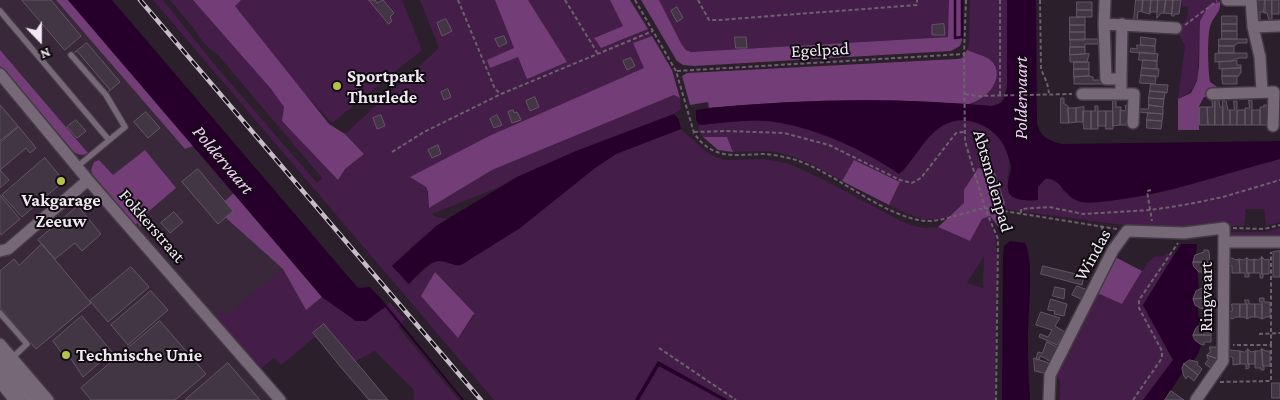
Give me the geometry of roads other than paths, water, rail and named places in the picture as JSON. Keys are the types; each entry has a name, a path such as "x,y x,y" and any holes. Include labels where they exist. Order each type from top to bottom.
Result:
{"main road":[{"path":"6,359 35,400"},
{"path":"0,379 17,400"}],"street":[{"path":"1105,0 1106,79 1122,79"},
{"path":"1227,0 1246,0"},
{"path":"1251,0 1253,28 1260,57 1262,92"},
{"path":"1104,24 1176,28"},
{"path":"1121,94 1122,24"},
{"path":"1253,28 1280,26"},
{"name":"Fokkerstraat","path":"0,74 88,180 280,400"},
{"path":"1212,94 1274,92 1273,126"},
{"path":"1082,94 1134,94 1133,124"},
{"path":"0,251 8,249 88,180"},
{"name":"Windas","path":"1049,399 1050,375 1113,250 1127,231 1184,233 1224,228 1224,242"},
{"name":"Ringvaart","path":"1196,400 1223,361 1224,242 1276,242"},
{"path":"0,344 6,359 48,400"}],"lane":[{"path":"0,11 109,140"},
{"path":"71,55 106,96 125,127 78,166"},
{"path":"0,312 27,344 6,359"}],"water":[{"name":"Poldervaart","path":"68,0 112,0 358,288 370,287 464,400 462,400 385,307 366,321 356,321 322,297"},
{"name":"Poldervaart","path":"1007,0 1036,0 1037,123 1040,132 1049,140 1063,144 1280,141 1280,159 1166,191 1093,203 1073,199 1055,181 1045,179 1038,187 1038,200 1027,200 1014,198 1009,193 1008,180 1011,164 1004,146 998,137 990,129 970,121 959,120 939,128 928,138 899,174 870,156 819,133 802,128 768,121 742,121 699,125 696,120 696,110 815,101 886,100 996,105 1003,100 1007,87"},
{"path":"674,114 679,120 681,129 616,154 595,168 520,228 461,265 437,261 423,269 409,284 392,266 436,226 517,177 576,151"},
{"path":"1010,241 1025,243 1030,263 1028,366 1030,400 1002,400 1003,256 1004,246"},
{"path":"1181,244 1197,244 1193,264 1197,270 1199,289 1193,298 1194,303 1198,307 1199,326 1196,328 1194,336 1201,345 1194,360 1188,361 1183,365 1182,373 1165,400 1143,400 1173,360 1143,305"},
{"path":"658,361 728,400 722,400 659,366 639,400 635,400"}],"waterway":[{"path":"955,0 955,38 962,37 962,0"}],"railway":[{"path":"140,0 481,400"}],"place":[{"name":"Sportpark Thurlede","path":"337,86"},
{"name":"Vakgarage Zeeuw","path":"61,181"},
{"name":"Technische Unie","path":"66,355"}]}
